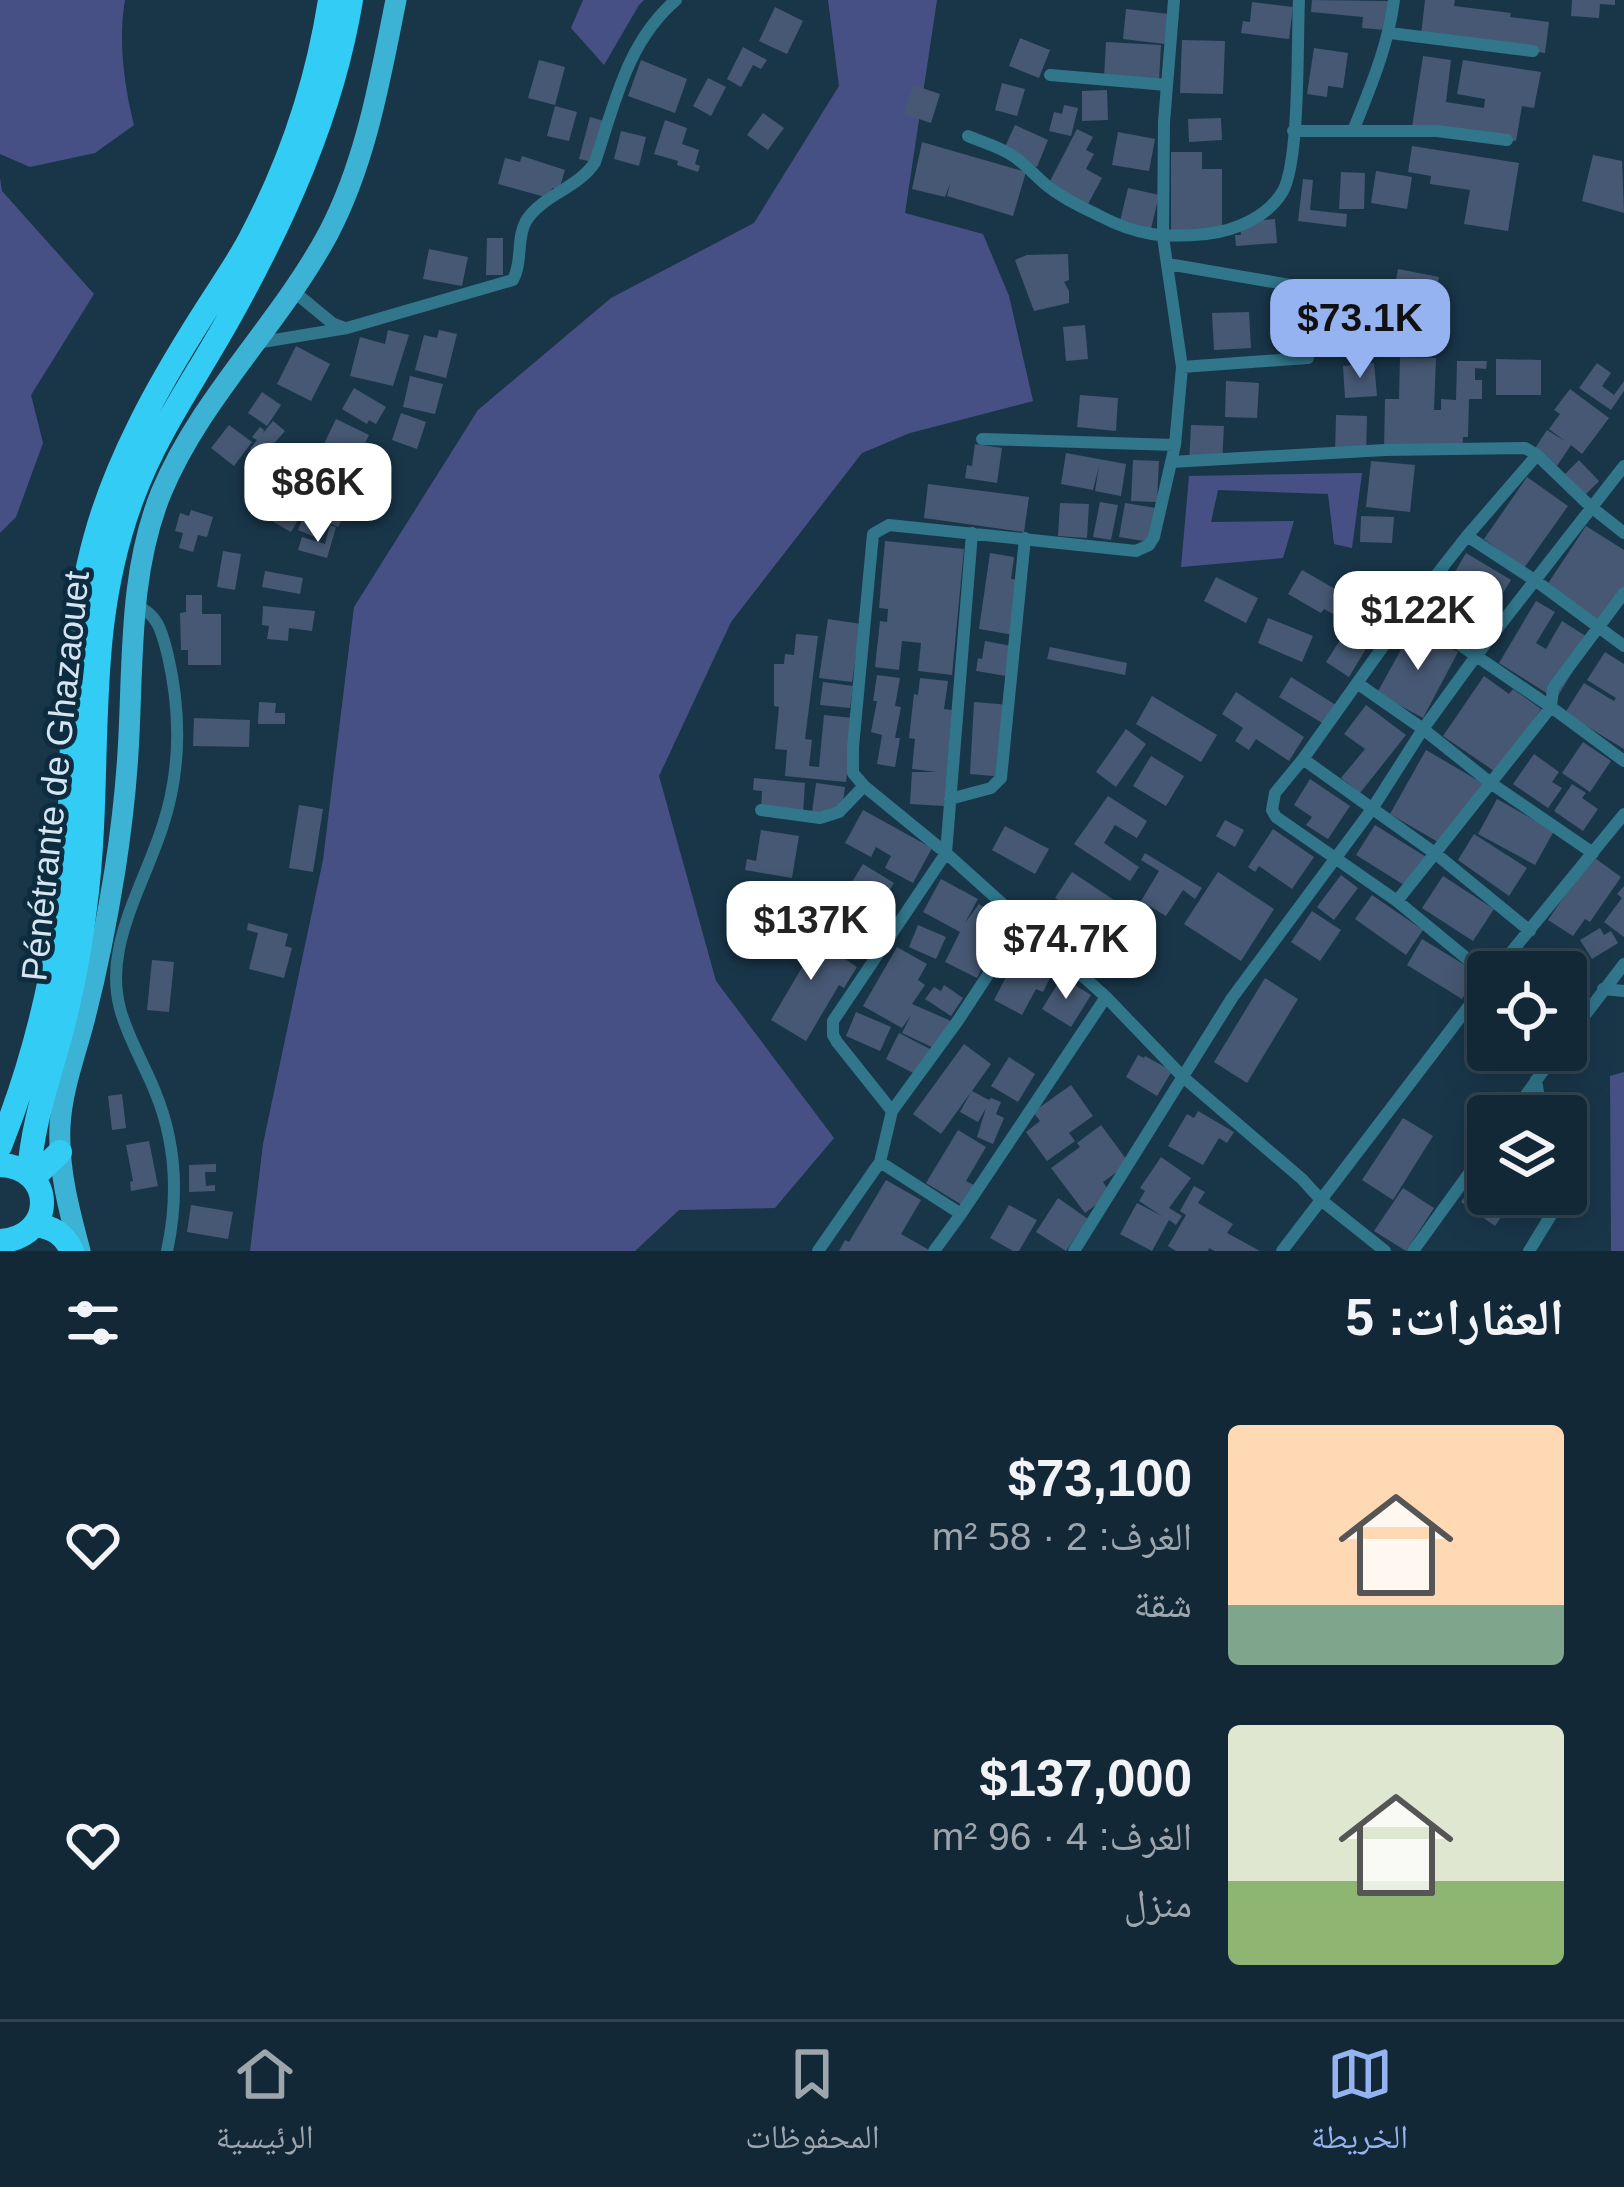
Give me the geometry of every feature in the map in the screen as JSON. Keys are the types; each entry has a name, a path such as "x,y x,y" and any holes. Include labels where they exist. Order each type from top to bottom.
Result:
{"highway":[{"name":"Pénétrante de Ghazaouet","path":"0,1146 34,1044 60,924 74,663 96,534 154,398 232,272 284,168 309,91 330,0"},
{"name":"Pénétrante de Ghazaouet","path":"28,1212 34,1128 71,989 86,903 96,670 112,561 131,500 157,441 227,322 293,190 328,101 352,0"},
{"path":"28,1212 60,1160"},
{"path":"0,1165 12,1165 28,1212 76,1244"}],"main road":[{"path":"76,1244 60,1160 63,1098 90,995 121,828 135,605 144,544 171,471 328,234 356,169 396,0"}],"street":[{"path":"255,343 346,328 513,280 527,220 590,171 639,41 676,0"},
{"path":"1174,0 1164,122 1162,237 1182,367 1175,445 1154,537 1136,551 889,525 873,534 853,773 1106,997 1183,1077 1385,1251"},
{"path":"968,136 1008,152 1048,187 1125,229 1162,237 1237,226 1261,215 1286,185 1299,0"},
{"path":"1353,131 1390,32 1394,0"},
{"path":"1390,32 1532,50"},
{"path":"1050,75 1167,85"},
{"path":"1293,131 1437,131 1507,140"},
{"path":"1168,263 1372,299"},
{"path":"292,290 332,323 346,328"},
{"path":"1182,367 1308,358"},
{"path":"982,439 1175,445"},
{"path":"1171,462 1525,448 1624,533"},
{"path":"1467,957 1272,810 1275,793 1408,610 1537,455"},
{"path":"1074,1251 1232,998 1372,808 1476,656 1624,466"},
{"path":"892,1111 836,1042 832,1021 946,853 971,532"},
{"path":"1467,536 1624,646"},
{"path":"950,799 991,788 1001,778 1025,538"},
{"path":"1397,901 1551,706 1553,688 1624,593"},
{"path":"135,605 160,625 174,683 178,741 166,813 124,928 116,983 127,1034 153,1086 169,1133 175,1182 167,1251"},
{"path":"1408,610 1624,761"},
{"path":"1357,683 1593,853"},
{"path":"1303,759 1436,854 1530,932"},
{"path":"761,810 820,818 839,812 864,786"},
{"path":"1513,951 1624,814"},
{"path":"818,1251 880,1162 892,1111 1022,923"},
{"path":"1587,1011 1624,964"},
{"path":"1603,989 1624,991"},
{"path":"934,1251 1106,997"},
{"path":"1282,1251 1467,1006"},
{"path":"1525,1095 1543,1071"},
{"path":"1536,1080 1538,1095"},
{"path":"880,1162 961,1214"},
{"path":"1413,1251 1467,1176"},
{"path":"1529,1251 1551,1215"}],"shaded area":[{"path":"0,0 125,0 123,63 134,125 95,153 30,167 0,154"},
{"path":"583,0 644,0 604,65 571,28"},
{"path":"828,0 937,0 905,213 983,234 1009,296 1033,401 910,433 862,453 731,622 659,776 716,981 834,1138 775,1208 679,1210 635,1251 250,1251 263,1144 323,860 354,607 478,410 611,298 754,223 839,86"},
{"path":"0,178 2,191 94,294 31,395 43,443 16,517 0,533"},
{"path":"1362,473 1352,548 1334,544 1328,494 1218,490 1211,522 1294,521 1283,558 1181,567 1189,476"},
{"path":"1624,1072 1624,1251 1611,1251 1610,1076"}],"building":[{"path":"1312,0 1388,1 1385,30 1362,28 1363,17 1311,12"},
{"path":"1425,0 1455,0 1454,6 1549,22 1545,53 1421,35"},
{"path":"1572,0 1615,0 1615,5 1600,4 1599,18 1571,16"},
{"path":"1252,2 1293,7 1289,39 1241,33 1243,21 1250,22"},
{"path":"775,7 803,21 787,54 759,41"},
{"path":"1126,9 1169,14 1165,44 1123,39"},
{"path":"1020,38 1050,50 1039,78 1009,66"},
{"path":"1182,40 1225,41 1223,94 1180,93"},
{"path":"1106,42 1161,45 1159,81 1104,78"},
{"path":"743,47 767,60 761,69 753,65 741,87 727,79"},
{"path":"1314,48 1348,53 1343,88 1328,86 1327,97 1307,94"},
{"path":"1423,56 1451,60 1446,102 1484,108 1485,99 1457,94 1463,60 1541,72 1534,108 1522,106 1516,141 1412,127"},
{"path":"539,60 565,67 555,105 528,98"},
{"path":"641,60 687,79 675,113 628,96"},
{"path":"708,78 726,87 711,116 693,106"},
{"path":"1002,83 1025,89 1017,116 995,110"},
{"path":"913,85 940,94 931,123 904,114"},
{"path":"1107,90 1108,120 1082,121 1082,91"},
{"path":"1064,105 1078,108 1071,136 1049,131 1054,112 1062,114"},
{"path":"555,106 577,112 569,141 547,136"},
{"path":"763,113 784,128 768,150 747,135"},
{"path":"590,117 604,121 593,162 579,159"},
{"path":"1221,118 1222,140 1189,142 1188,119"},
{"path":"665,120 687,128 682,144 699,150 698,172 654,154"},
{"path":"1015,125 1048,140 1037,167 1003,151"},
{"path":"1077,129 1093,137 1086,150 1094,154 1086,169 1102,178 1088,204 1049,183"},
{"path":"621,131 646,137 639,166 614,159"},
{"path":"1118,132 1155,139 1149,171 1112,165"},
{"path":"922,142 1026,172 1013,216 947,196 950,184 945,197 912,189"},
{"path":"1412,146 1519,163 1508,231 1464,224 1470,190 1430,184 1431,176 1408,172"},
{"path":"1171,152 1202,152 1202,169 1222,169 1222,236 1171,236"},
{"path":"1593,155 1622,161 1624,213 1582,201"},
{"path":"522,156 565,170 559,190 552,188 549,198 498,184 505,158 520,162"},
{"path":"1376,171 1412,177 1407,209 1371,203"},
{"path":"1341,172 1365,173 1364,209 1339,209"},
{"path":"1303,179 1313,180 1310,210 1347,214 1346,227 1298,221"},
{"path":"1128,188 1159,195 1151,229 1120,221"},
{"path":"1275,219 1277,243 1236,246 1240,222"},
{"path":"487,238 503,238 503,275 486,275"},
{"path":"429,249 468,257 462,286 423,279"},
{"path":"1068,254 1069,280 1064,282 1069,303 1034,311 1015,260 1027,255"},
{"path":"1398,269 1439,277 1433,308 1392,300"},
{"path":"1249,312 1251,348 1214,350 1212,313"},
{"path":"1085,325 1088,359 1066,361 1063,327"},
{"path":"388,330 409,335 393,386 350,376 360,337 385,344"},
{"path":"439,330 457,334 446,378 415,370 424,335 437,338"},
{"path":"296,346 330,364 311,401 277,384"},
{"path":"1400,357 1436,358 1434,410 1441,410 1441,399 1456,400 1457,361 1487,361 1486,369 1475,368 1475,380 1482,380 1482,399 1469,399 1468,437 1463,437 1462,452 1384,450 1385,399 1399,399"},
{"path":"1496,359 1541,360 1541,395 1496,395"},
{"path":"1374,363 1377,396 1345,398 1343,366"},
{"path":"1597,363 1611,373 1602,386 1614,395 1624,381 1624,391 1611,410 1579,388"},
{"path":"410,376 443,384 435,414 403,407"},
{"path":"1226,381 1259,383 1257,418 1225,417"},
{"path":"354,388 386,407 376,424 369,420 367,424 342,409"},
{"path":"1570,389 1609,418 1582,454 1571,445 1557,466 1534,450 1547,430 1565,441 1549,429 1560,414 1554,410"},
{"path":"262,392 281,405 267,426 248,413"},
{"path":"1080,395 1118,398 1116,431 1077,427"},
{"path":"401,413 426,422 417,449 392,440"},
{"path":"1336,415 1367,416 1366,455 1335,455"},
{"path":"336,419 369,435 356,461 323,446"},
{"path":"273,421 285,431 261,458 250,449 257,440 252,437"},
{"path":"229,425 252,442 234,466 211,448"},
{"path":"1191,425 1224,426 1222,465 1189,464"},
{"path":"975,444 1002,448 997,483 965,478"},
{"path":"1066,453 1126,464 1121,496 1095,491 1099,466 1093,490 1061,484"},
{"path":"293,454 305,460 301,469 307,472 310,465 342,481 330,504 346,512 338,527 309,513 316,499 279,480"},
{"path":"1133,460 1159,461 1157,502 1131,501"},
{"path":"1579,460 1599,481 1585,495 1565,474"},
{"path":"1371,461 1415,465 1410,512 1366,507"},
{"path":"1527,477 1568,506 1524,568 1484,539"},
{"path":"928,484 1029,497 1024,532 924,518"},
{"path":"265,485 305,508 291,532 251,509"},
{"path":"1100,502 1118,505 1111,540 1093,537"},
{"path":"1060,503 1089,504 1087,538 1058,536"},
{"path":"1125,503 1156,508 1150,542 1119,537"},
{"path":"191,510 213,517 207,537 198,535 193,552 179,548 183,533 175,531 180,513 189,516"},
{"path":"304,514 327,524 320,539 298,530"},
{"path":"1361,516 1394,517 1392,543 1360,542"},
{"path":"330,525 336,527 327,558 298,550 302,537 325,544"},
{"path":"1586,526 1624,550 1624,590 1601,625 1545,588"},
{"path":"885,541 964,549 952,675 918,671 921,643 902,641 899,670 875,667 880,621 887,622 888,609 879,608"},
{"path":"223,551 241,554 235,590 217,587"},
{"path":"990,553 1014,557 1011,579 1022,580 1014,635 979,629"},
{"path":"1466,553 1511,580 1490,614 1477,611 1486,616 1470,643 1428,618"},
{"path":"1302,570 1344,594 1333,614 1324,609 1321,613 1288,594"},
{"path":"265,571 303,578 300,594 262,587"},
{"path":"1216,577 1258,598 1246,623 1204,601"},
{"path":"186,595 202,595 202,614 221,614 221,665 188,665 188,650 181,650 180,613 186,612"},
{"path":"1536,601 1555,612 1536,643 1546,649 1562,621 1592,640 1556,699 1499,663"},
{"path":"263,606 315,611 312,631 289,628 288,641 267,639"},
{"path":"1268,618 1313,636 1302,662 1258,643"},
{"path":"828,619 861,624 852,682 819,678"},
{"path":"1351,623 1373,637 1349,677 1326,662"},
{"path":"1413,628 1458,652 1423,718 1377,693"},
{"path":"796,634 818,636 805,739 812,740 809,766 819,767 824,715 853,718 846,782 785,776 787,750 775,749 779,707 774,706 774,664 784,664 785,654 794,655"},
{"path":"985,641 1017,647 1012,677 976,671"},
{"path":"1050,647 1127,663 1125,675 1047,659"},
{"path":"1605,652 1624,664 1624,749 1565,713 1584,683 1616,698 1587,680"},
{"path":"877,675 900,678 895,767 877,764 882,735 871,732"},
{"path":"1484,676 1541,709 1497,773 1443,736"},
{"path":"1291,677 1336,705 1324,724 1279,697"},
{"path":"920,678 948,681 944,709 952,710 944,806 910,804 912,772 937,772 912,769 915,739 909,738"},
{"path":"823,682 853,686 850,708 820,705"},
{"path":"1236,692 1304,737 1289,761 1256,739 1249,750 1235,741 1243,728 1222,714"},
{"path":"1152,696 1217,735 1201,762 1136,724"},
{"path":"259,702 276,703 275,713 285,713 285,724 258,724"},
{"path":"974,702 1010,705 1005,777 970,774"},
{"path":"1366,705 1406,735 1360,793 1341,778 1365,749 1344,734"},
{"path":"194,718 250,720 249,747 193,746"},
{"path":"1126,729 1146,744 1116,787 1096,772"},
{"path":"1583,742 1611,761 1590,792 1562,773"},
{"path":"1426,750 1484,784 1443,845 1390,814"},
{"path":"1534,754 1559,772 1552,782 1562,788 1548,808 1513,784"},
{"path":"1151,756 1184,776 1166,806 1133,786"},
{"path":"754,778 805,783 803,813 761,810 762,791 753,790"},
{"path":"1310,779 1350,806 1328,839 1306,825 1312,817 1294,805"},
{"path":"816,783 845,787 841,816 812,812"},
{"path":"1572,784 1598,809 1583,831 1554,811"},
{"path":"1108,796 1147,821 1137,838 1115,825 1104,843 1139,867 1130,881 1074,844"},
{"path":"1497,799 1554,831 1535,865 1478,834"},
{"path":"299,805 323,809 313,872 289,868"},
{"path":"863,810 932,848 913,883 885,868 891,856 876,847 871,857 845,843"},
{"path":"1225,820 1244,830 1235,847 1216,836"},
{"path":"1375,825 1431,860 1412,890 1356,855"},
{"path":"1005,826 1049,849 1035,874 992,850"},
{"path":"1273,829 1314,857 1292,889 1259,866 1255,872 1248,867"},
{"path":"761,830 799,836 792,878 745,870 747,859 756,861"},
{"path":"1474,834 1527,868 1509,896 1458,860"},
{"path":"1145,853 1202,888 1195,899 1183,890 1166,916 1141,901 1159,871 1141,860"},
{"path":"1592,856 1621,877 1590,922 1585,919 1573,936 1548,920"},
{"path":"863,864 894,883 878,909 847,890"},
{"path":"1072,872 1135,914 1118,940 1055,898"},
{"path":"1218,872 1274,909 1241,961 1184,924"},
{"path":"1341,875 1358,888 1334,920 1317,907"},
{"path":"1443,876 1494,909 1473,941 1422,908"},
{"path":"941,879 978,899 965,923 979,904 1011,928 992,948 977,978 945,962 960,932 923,912"},
{"path":"1624,886 1624,937 1604,922 1622,898 1617,894"},
{"path":"1372,895 1423,930 1406,955 1355,919"},
{"path":"833,907 869,923 856,950 821,934"},
{"path":"1312,911 1341,930 1320,961 1291,942"},
{"path":"248,923 288,934 285,946 292,948 284,978 249,969 258,933 247,930"},
{"path":"918,925 946,937 936,959 909,947"},
{"path":"796,926 857,967 844,988 839,985 806,1041 771,1020 804,964 782,951"},
{"path":"1600,928 1604,935 1611,931 1618,943 1592,959 1580,940"},
{"path":"1422,939 1467,966 1467,991 1462,999 1407,965"},
{"path":"1022,946 1057,964 1043,992 1036,989 1022,1015 994,1000"},
{"path":"897,947 927,964 918,980 925,985 912,1004 951,1021 938,1050 902,1033 911,1015 902,1028 863,1006"},
{"path":"152,960 174,962 169,1012 147,1010"},
{"path":"1062,977 1091,995 1071,1027 1042,1009"},
{"path":"1265,978 1298,999 1247,1083 1214,1062"},
{"path":"944,985 963,998 951,1016 925,999 934,987 941,991"},
{"path":"856,1012 891,1027 880,1051 846,1036"},
{"path":"899,1033 930,1049 917,1075 886,1059"},
{"path":"964,1044 991,1064 972,1091 1001,1102 996,1114 1004,1118 993,1144 977,1137 986,1108 978,1122 960,1112 971,1092 941,1134 913,1114"},
{"path":"1138,1055 1172,1071 1157,1096 1126,1077"},
{"path":"1009,1057 1035,1074 1018,1102 991,1086"},
{"path":"1071,1085 1093,1116 1069,1133 1075,1141 1047,1161 1026,1132 1040,1121 1033,1112"},
{"path":"122,1094 126,1128 112,1130 108,1096"},
{"path":"1198,1111 1234,1132 1227,1143 1219,1138 1203,1165 1168,1146 1187,1114 1194,1118"},
{"path":"1403,1118 1433,1136 1393,1200 1362,1180"},
{"path":"1101,1125 1129,1163 1103,1182 1111,1194 1085,1213 1051,1168"},
{"path":"958,1130 986,1147 966,1181 974,1185 962,1205 926,1183"},
{"path":"149,1141 158,1186 131,1191 126,1145"},
{"path":"1161,1157 1191,1178 1169,1208 1182,1216 1176,1225 1169,1220 1152,1251 1120,1234 1137,1203 1162,1216 1139,1201 1145,1191 1140,1188"},
{"path":"216,1164 216,1172 205,1172 206,1186 215,1185 215,1191 189,1192 189,1165"},
{"path":"886,1180 921,1200 901,1234 931,1251 839,1251 845,1240 849,1242"},
{"path":"1194,1186 1205,1192 1198,1203 1233,1224 1227,1233 1260,1251 1176,1251 1168,1246 1186,1215 1180,1211"},
{"path":"1403,1188 1434,1208 1406,1251 1374,1231"},
{"path":"1058,1198 1088,1219 1066,1251 1036,1232"},
{"path":"191,1205 233,1212 228,1239 187,1232"},
{"path":"1009,1205 1037,1220 1019,1251 990,1238"},
{"path":"1479,1215 1503,1215 1495,1226"}]}
